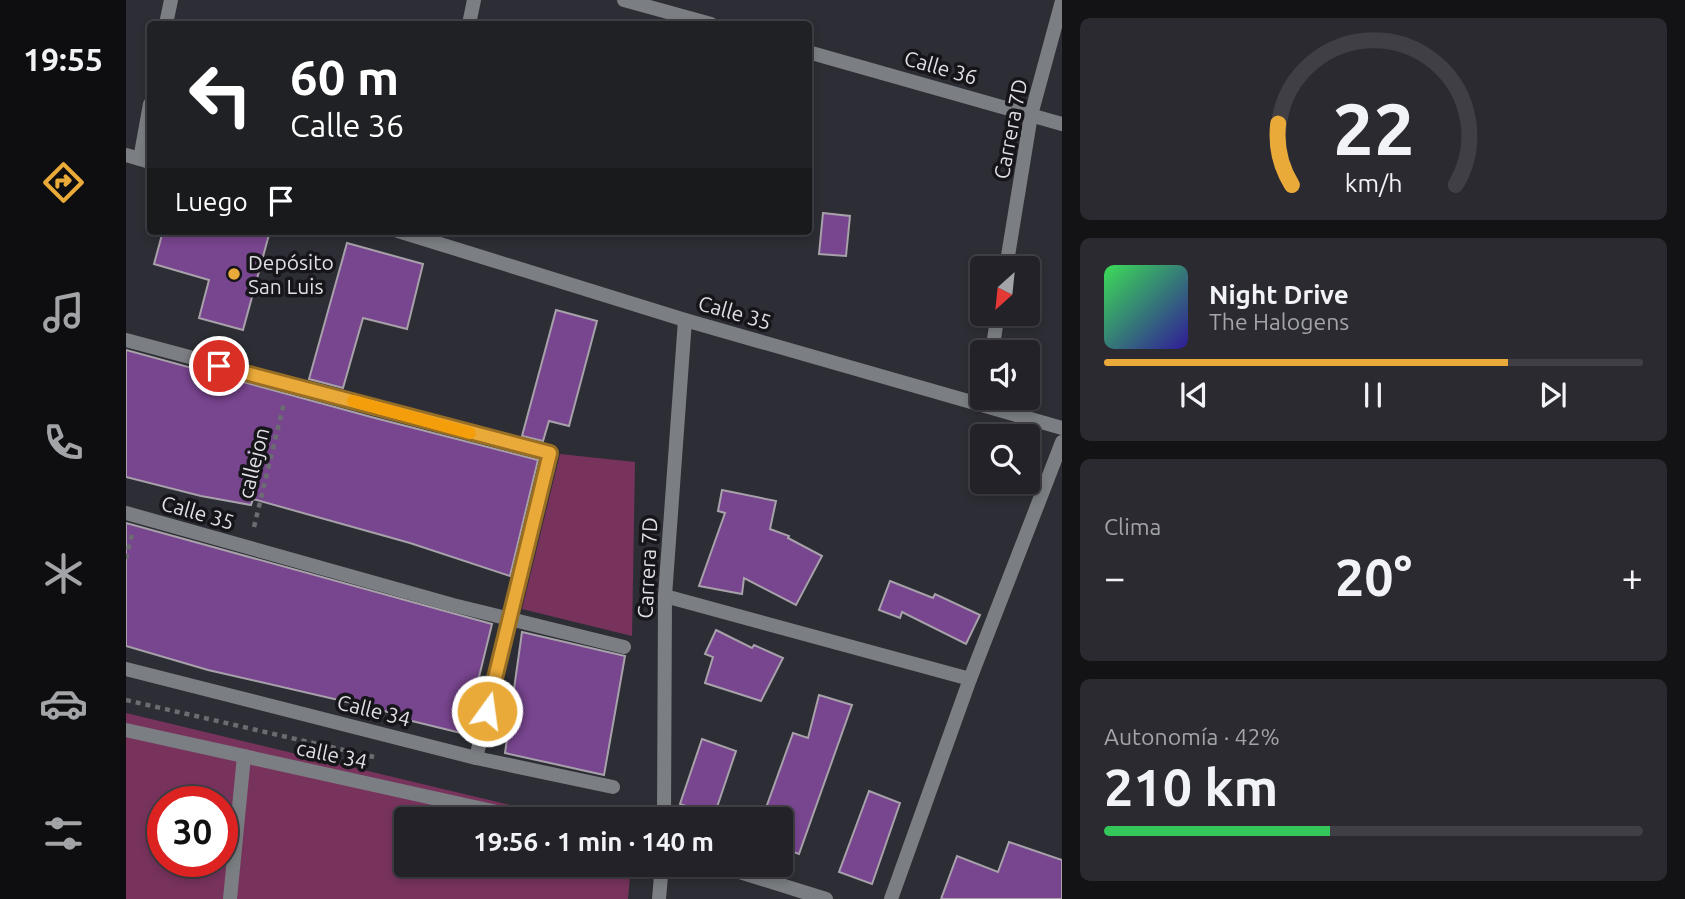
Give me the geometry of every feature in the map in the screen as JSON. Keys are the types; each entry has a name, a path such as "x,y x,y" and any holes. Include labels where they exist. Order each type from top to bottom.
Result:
{"street":[{"path":"167,21 171,0"},
{"path":"469,21 474,0"},
{"path":"624,0 700,21"},
{"name":"Carrera 7D","path":"1008,256 1031,115 1062,1"},
{"name":"Calle 36","path":"812,53 1062,124"},
{"path":"139,158 147,119"},
{"name":"Calle 35","path":"426,235 685,320 970,397"},
{"name":"Carrera 7D","path":"664,807 665,596 685,320"},
{"path":"126,340 550,453 476,758"},
{"name":"Calle 35","path":"1010,410 1062,428"},
{"path":"891,899 970,679 1062,442"},
{"name":"Calle 35","path":"126,513 453,605 624,647"},
{"path":"665,596 970,679"},
{"name":"Calle 34","path":"126,669 476,758 613,787"},
{"name":"calle 34","path":"126,730 474,807"},
{"path":"230,899 244,756"},
{"path":"659,899 661,877"},
{"path":"756,877 826,899"}],"path":[{"name":"callejon","path":"248,549 289,384"}],"shaded area":[{"path":"560,454 635,462 632,636 522,609"},
{"path":"126,713 518,807 394,807 394,877 630,877 628,899 126,899"}],"building":[{"path":"823,213 850,216 846,256 819,254"},
{"name":"Depósito San Luis","path":"162,235 269,235 243,330 199,318 209,280 154,264"},
{"path":"347,243 423,264 407,329 363,318 343,388 309,379"},
{"path":"556,310 597,321 569,426 549,421 543,441 522,436"},
{"path":"126,350 538,460 510,576 410,543 253,499 251,505 201,496 126,477"},
{"path":"722,490 776,501 770,529 789,536 788,538 822,556 796,605 744,578 742,594 699,586 725,513 718,511"},
{"path":"126,523 492,624 465,734 412,721 382,710 208,670 126,646"},
{"path":"890,581 933,598 935,594 980,615 966,644 902,612 900,618 879,610"},
{"path":"716,630 752,648 754,645 783,658 761,701 705,683 713,657 705,654"},
{"path":"522,632 625,656 604,775 505,753"},
{"path":"819,695 852,705 799,854 793,852 793,807 766,807 793,733 808,738"},
{"path":"702,739 736,751 717,807 688,807 680,804"},
{"path":"869,791 900,803 872,884 839,872"},
{"path":"1009,842 1062,860 1062,899 941,899 957,856 998,872"}],"slow traffic":[{"path":"353,401 470,433"}],"place":[{"name":"Depósito San Luis","path":"234,274"}],"route":[{"path":"219,366 550,453 487,711"}]}
